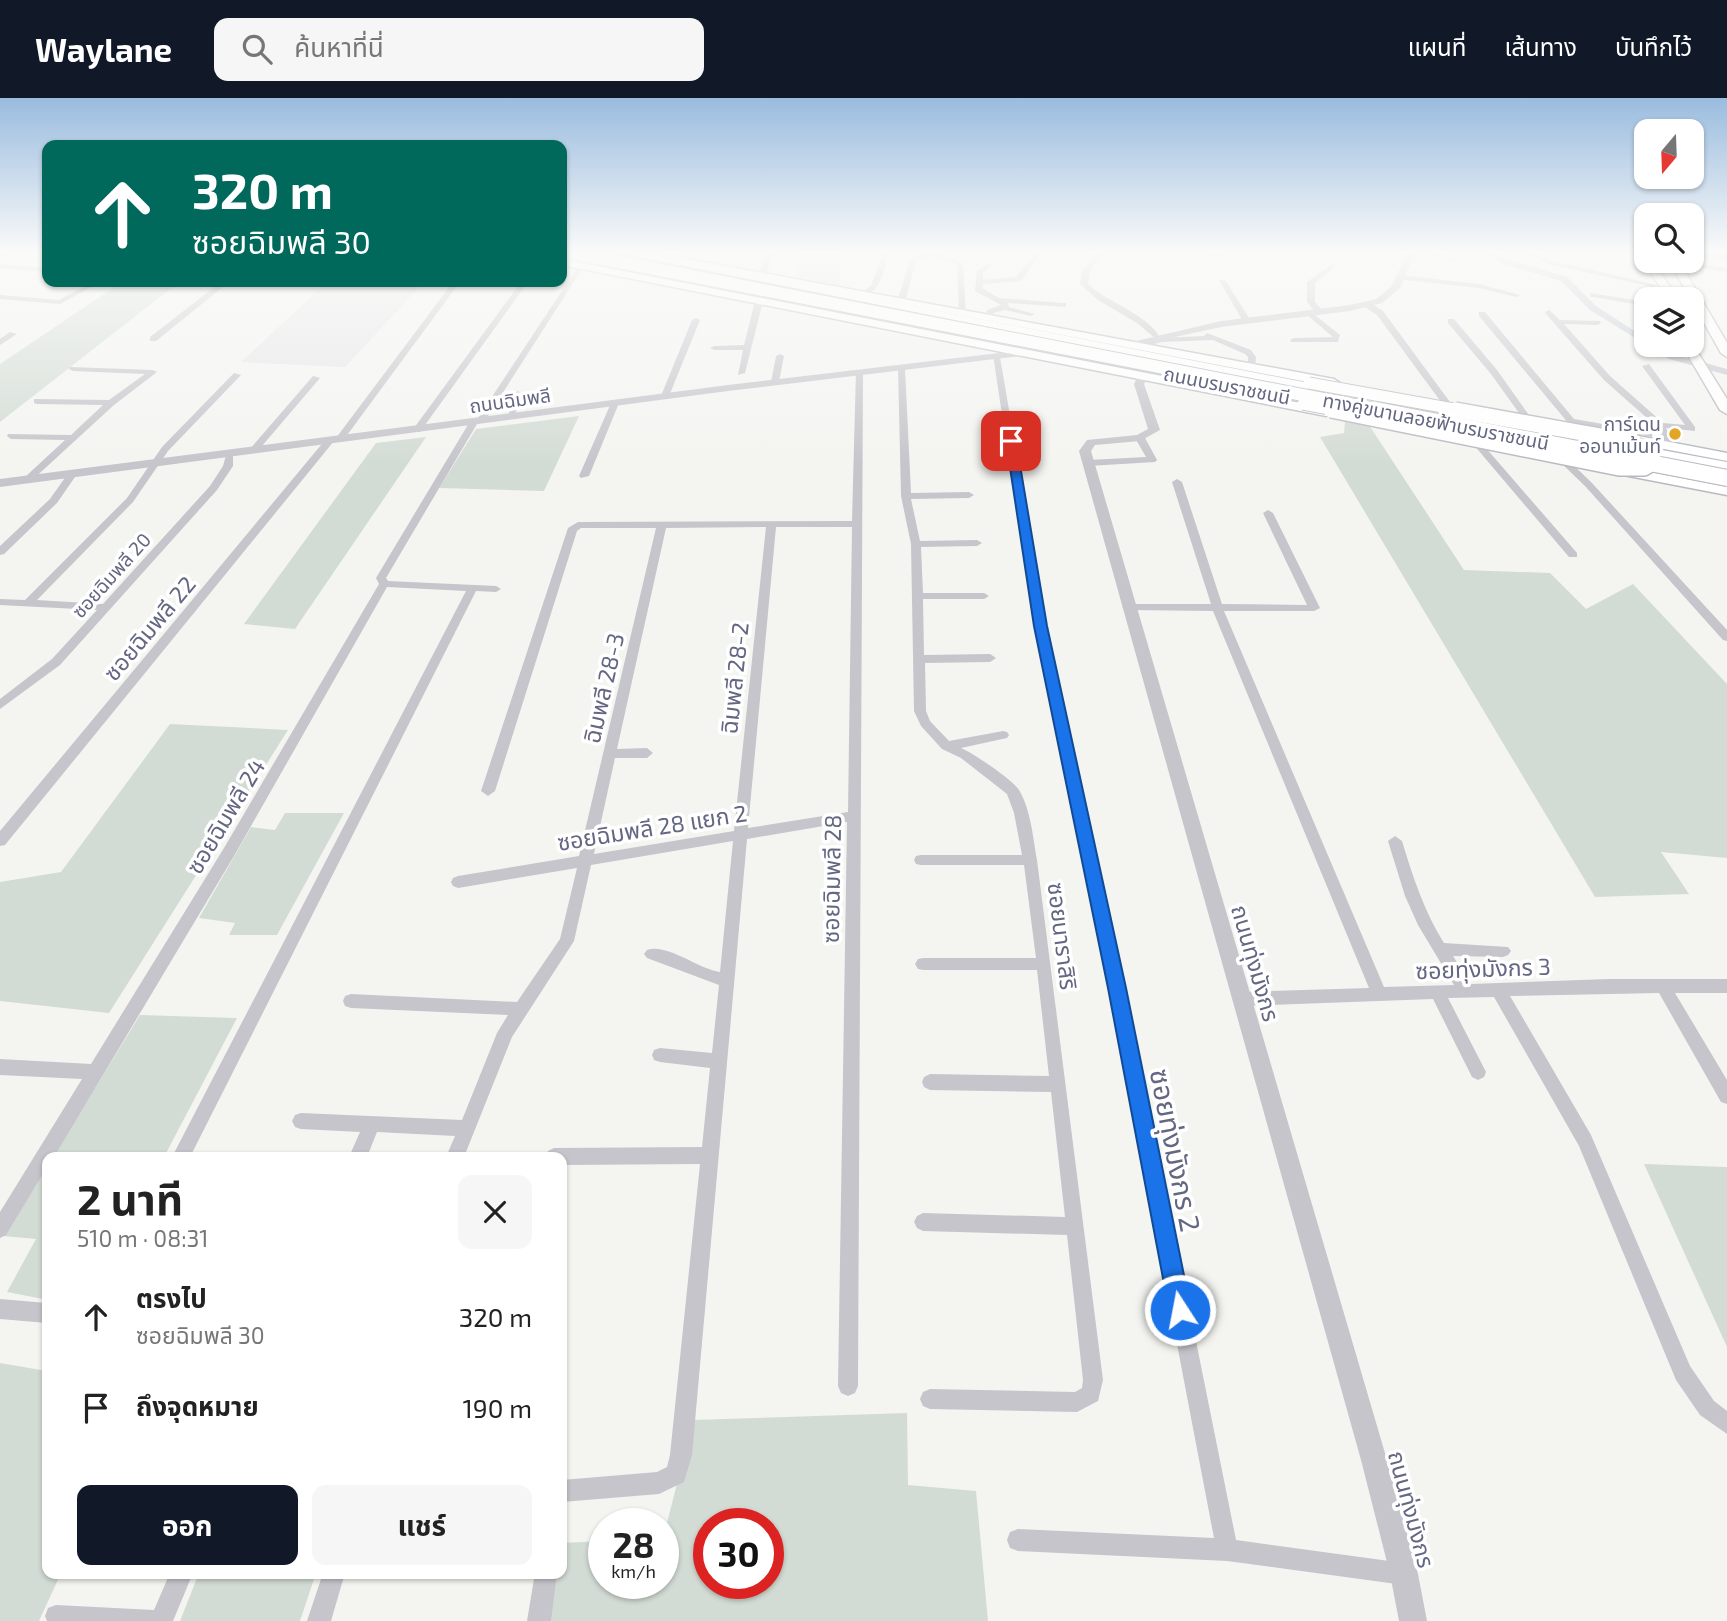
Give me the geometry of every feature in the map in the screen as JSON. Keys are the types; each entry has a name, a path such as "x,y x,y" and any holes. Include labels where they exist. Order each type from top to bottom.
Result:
{"main road":[{"path":"872,323 1727,491"},
{"name":"ถนนบรมราชชนนี","path":"914,323 1727,480"},
{"name":"ทางคู่ขนานลอยฟ้าบรมราชชนนี","path":"929,323 1727,480"},
{"name":"ทางคู่ขนานลอยฟ้าบรมราชชนนี","path":"964,323 1727,469"},
{"name":"ถนนบรมราชชนนี","path":"983,323 1727,469"},
{"path":"1008,323 1574,425 1727,457"},
{"path":"1709,323 1727,353"},
{"path":"1134,347 1309,383 1622,440 1645,449 1654,462 1643,468 1619,468 1303,404 1143,376"},
{"path":"1704,351 1727,388"},
{"path":"1696,357 1727,410"},
{"path":"1700,452 1727,451"}],"street":[{"path":"153,339 173,323"},
{"name":"ซอยฉิมพลี 22","path":"0,841 334,440 424,323"},
{"path":"417,430 494,323"},
{"path":"476,422 545,323"},
{"path":"665,396 695,323"},
{"path":"741,373 753,323"},
{"path":"1145,323 1157,337"},
{"path":"1134,347 1157,337 1235,323"},
{"path":"1294,340 1335,340 1336,337 1324,323"},
{"path":"1388,323 1447,404"},
{"path":"1453,323 1494,372 1527,418"},
{"path":"1490,323 1574,425 1649,435"},
{"path":"1559,323 1607,377 1660,425 1669,446"},
{"path":"0,332 13,334 0,343"},
{"path":"1201,332 1248,352 1252,357 1252,368"},
{"path":"1134,347 1162,340 1216,338"},
{"path":"979,359 990,351 989,346"},
{"path":"713,348 747,347"},
{"name":"ถนนฉิมพลี","path":"0,483 775,382 1024,353"},
{"path":"775,382 780,356"},
{"name":"ซอยทุ่งมังกร 2","path":"996,357 1040,626 1117,988 1227,1550"},
{"path":"1646,366 1692,429 1660,425"},
{"name":"ซอยนาราสิริ","path":"901,368 906,496 916,544 920,711 925,723 946,746 966,755 1013,791 1031,860 1093,1380 1091,1394 1077,1402 930,1399"},
{"path":"27,480 111,403 153,372 73,369"},
{"name":"ซอยฉิมพลี 28","path":"848,1387 859,372"},
{"path":"28,603 130,500 153,464 198,412 237,375"},
{"name":"ถนนทุ่งมังกร","path":"1143,376 1139,384 1155,426 1148,436 1091,442 1084,451 1404,1574 1413,1621"},
{"path":"253,451 316,378"},
{"path":"510,418 518,394"},
{"path":"37,401 111,403"},
{"path":"584,476 615,403"},
{"name":"ซอยฉิมพลี 24","path":"47,1152 229,852 384,584 381,578 476,422"},
{"path":"11,436 72,438"},
{"path":"1476,442 1573,555"},
{"name":"ซอยฉิมพลี 20","path":"0,705 56,662 214,488 228,466 230,454"},
{"path":"1561,458 1727,637"},
{"path":"0,552 54,501 72,474"},
{"path":"1177,482 1217,607 1379,994"},
{"path":"906,496 969,495"},
{"path":"1128,607 1314,608 1268,513"},
{"name":"ฉิมพลี 28-2","path":"567,1491 659,1483 676,1474 681,1455 717,1060 771,523"},
{"name":"ฉิมพลี 28-3","path":"457,1152 505,1033 567,941 662,524"},
{"path":"488,791 572,530 578,525 858,524"},
{"path":"916,544 977,543"},
{"path":"384,584 496,589"},
{"path":"184,1152 472,589"},
{"path":"917,596 984,596"},
{"path":"0,602 105,607"},
{"path":"919,659 990,658"},
{"path":"946,746 1003,735"},
{"path":"610,754 647,753"},
{"name":"ซอยฉิมพลี 28 แยก 2","path":"458,882 854,816"},
{"path":"1395,841 1416,907 1466,990"},
{"path":"921,860 1031,860"},
{"path":"1441,949 1503,951"},
{"path":"652,954 680,961 694,973 709,979 725,979"},
{"path":"923,964 1044,964"},
{"path":"1663,986 1727,1096"},
{"name":"ซอยทุ่งมังกร 3","path":"1241,999 1466,990 1727,986"},
{"path":"1499,991 1586,1141 1683,1373 1707,1408 1727,1424"},
{"path":"1437,992 1478,1072"},
{"path":"351,1001 521,1009"},
{"path":"660,1055 717,1060"},
{"path":"0,1068 95,1072"},
{"path":"930,1082 1057,1084"},
{"path":"301,1121 466,1128"},
{"path":"360,1152 372,1124"},
{"path":"567,1157 708,1155"},
{"name":"ซอยฉิมพลี 24","path":"0,1229 42,1160"},
{"path":"923,1222 1076,1226"},
{"path":"0,1309 42,1313"},
{"path":"1018,1541 1227,1550 1404,1574"},
{"path":"161,1621 178,1579"},
{"path":"319,1621 332,1579"},
{"path":"538,1621 545,1579"},
{"path":"56,1616 153,1621"}],"shaded area":[{"path":"61,323 126,323 0,422 0,364"},
{"path":"283,323 386,323 345,367 241,362"},
{"path":"579,416 544,491 439,488 476,429"},
{"path":"1345,422 1369,425 1464,570 1550,573 1586,609 1633,584 1727,684 1727,858 1661,852 1689,894 1595,897 1320,437 1344,433"},
{"path":"426,437 295,629 244,624 376,443"},
{"path":"170,724 288,730 109,1013 0,1001 0,882 61,872"},
{"path":"285,813 344,813 277,935 229,935 235,923 199,918 251,827 275,830"},
{"path":"140,1015 237,1018 167,1152 56,1152"},
{"path":"1644,1164 1727,1167 1727,1347"},
{"path":"42,1173 42,1299 7,1292 36,1239 3,1236"},
{"path":"0,1363 42,1370 42,1579 58,1579 39,1621 0,1621"},
{"path":"907,1413 908,1485 976,1491 988,1621 549,1621 555,1579 567,1579 567,1543 588,1542 588,1599 679,1599 679,1508 671,1508 693,1420"},
{"path":"197,1579 314,1579 300,1621 180,1621"}],"waterway":[{"path":"1616,323 1634,335"},
{"path":"1673,357 1727,372"}],"place":[{"name":"การ์เดน ออนาเม้นท์","path":"1675,434"}],"route":[{"path":"1011,441 1040,626 1117,988 1180,1310"}]}
